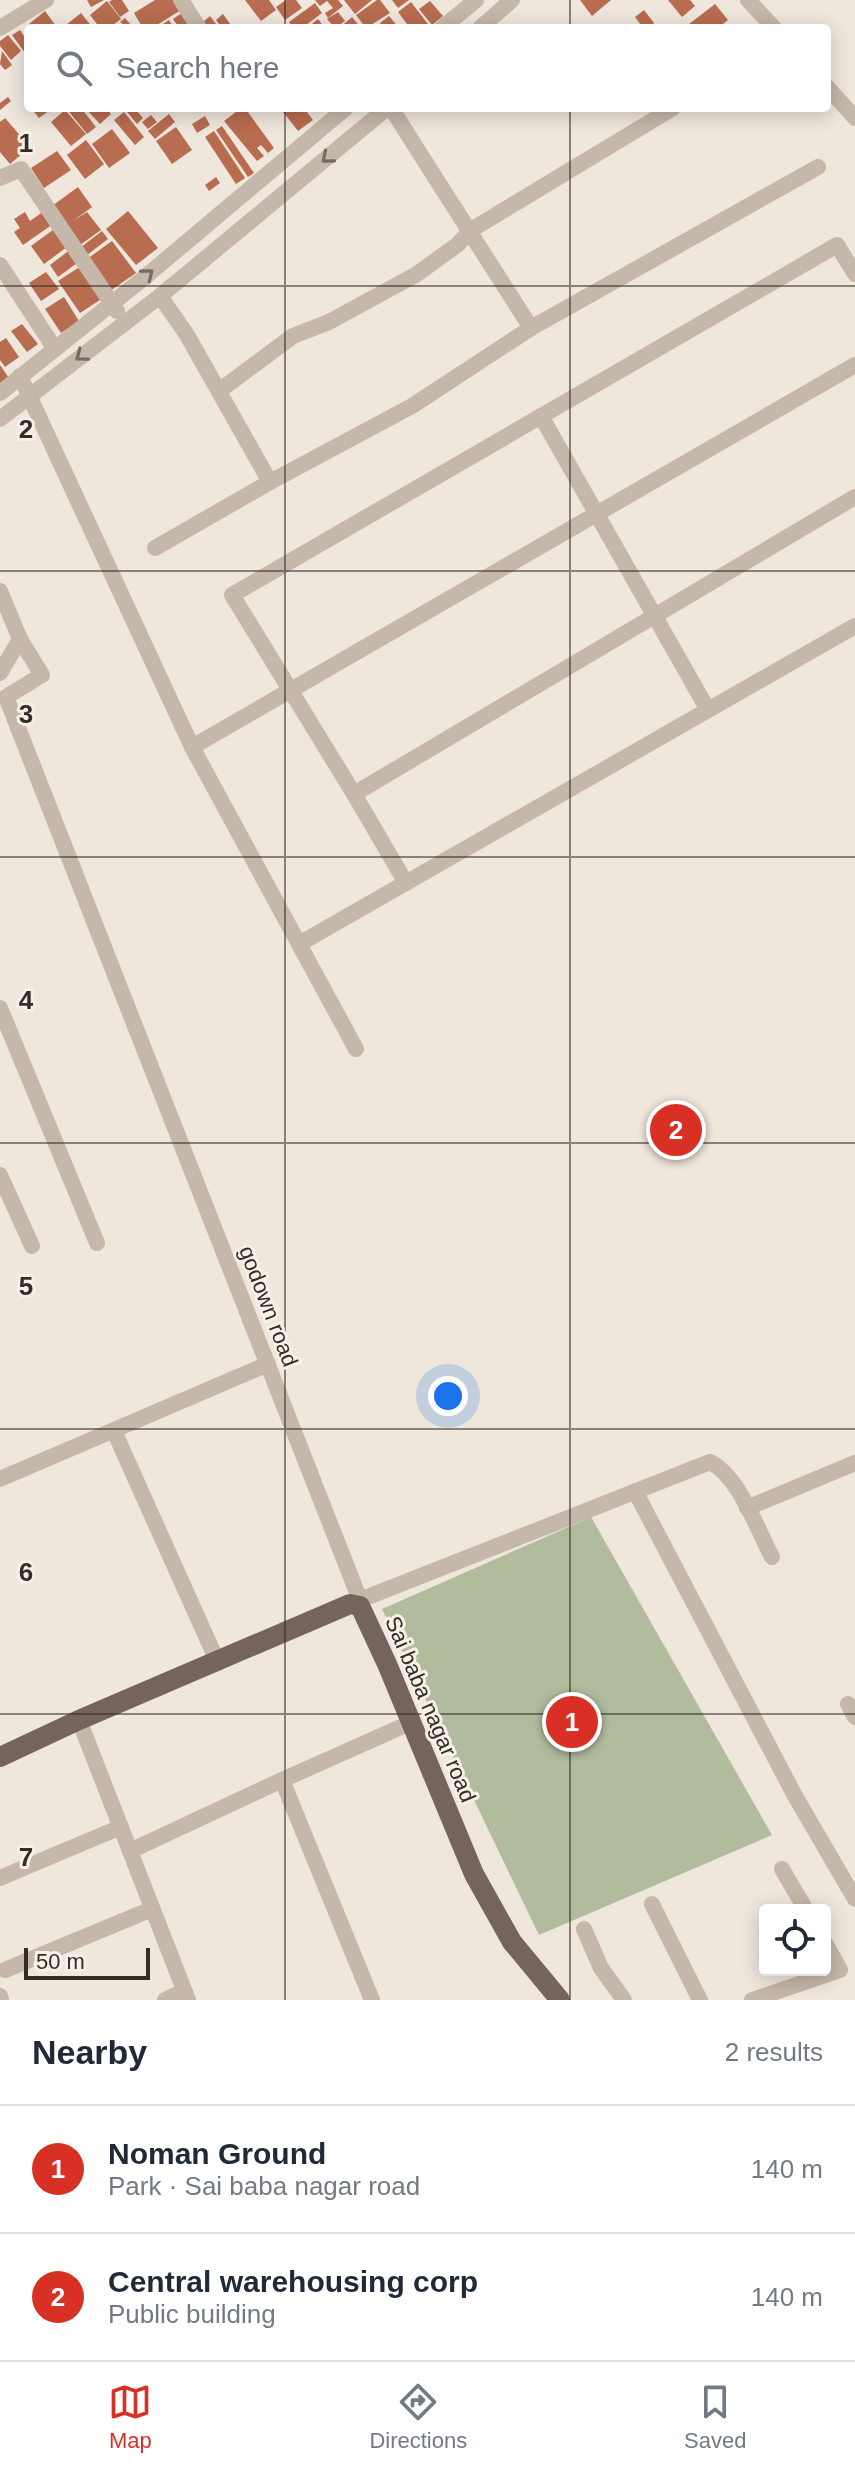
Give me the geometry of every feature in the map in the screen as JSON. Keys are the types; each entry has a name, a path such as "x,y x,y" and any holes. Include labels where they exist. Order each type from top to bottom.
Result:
{"main road":[{"name":"Sai baba nagar road","path":"0,1757 350,1604 360,1603 474,1874 512,1942 560,2000"}],"street":[{"path":"0,28 46,0"},
{"path":"181,0 196,24"},
{"path":"447,24 476,0"},
{"path":"485,24 512,0"},
{"path":"748,0 770,24"},
{"path":"831,91 855,118"},
{"path":"0,393 341,112"},
{"path":"0,419 160,296 384,112"},
{"path":"392,112 471,230 531,328"},
{"path":"219,391 293,336 329,322 417,274 457,245 471,230 666,112"},
{"path":"155,548 412,406 531,328 818,167"},
{"path":"0,178 21,169 125,322"},
{"path":"406,883 232,595 837,245 855,274"},
{"path":"0,265 55,349"},
{"path":"160,296 187,335 270,482"},
{"path":"192,747 855,365"},
{"path":"20,376 192,747 356,1049"},
{"path":"541,416 708,710"},
{"path":"354,794 855,497"},
{"name":"godown road","path":"0,591 20,639 42,675 6,697 360,1603"},
{"path":"299,944 855,626"},
{"path":"0,673 20,639"},
{"path":"0,1008 97,1243"},
{"path":"0,1175 32,1246"},
{"path":"0,1479 268,1364"},
{"path":"114,1431 218,1663"},
{"path":"360,1603 710,1462 721,1467 731,1479 772,1557"},
{"path":"747,1508 855,1463"},
{"path":"635,1491 795,1796 855,1899"},
{"path":"79,1720 186,1996 165,2000"},
{"path":"130,1851 410,1723"},
{"path":"282,1780 372,2000"},
{"path":"0,1878 121,1827"},
{"path":"782,1869 802,1904"},
{"path":"652,1904 700,2000"},
{"path":"5,1970 152,1909"},
{"path":"584,1929 601,1968 624,2000"},
{"path":"831,1954 840,1970 831,1973"},
{"path":"752,2000 822,1976"}],"green space":[{"path":"591,1517 772,1835 539,1935 382,1609"}],"building":[{"path":"87,0 104,0 91,7"},
{"path":"122,0 129,11 120,17 109,2"},
{"path":"155,0 174,0 181,10 158,24 141,24 134,13"},
{"path":"245,0 269,0 276,10 261,21"},
{"path":"286,0 296,0 302,8 285,20 276,7"},
{"path":"315,0 338,0 343,6 328,18 325,13 333,8 327,1 320,6"},
{"path":"344,0 372,0 355,14"},
{"path":"377,0 390,13 372,24 363,24 356,15"},
{"path":"392,0 409,0 398,8"},
{"path":"580,0 611,0 592,16"},
{"path":"668,0 690,0 695,6 682,17"},
{"path":"107,1 121,19 114,24 97,24 90,15"},
{"path":"430,1 443,16 431,24 419,9"},
{"path":"411,2 428,24 407,24 398,12"},
{"path":"315,3 322,13 307,24 289,22"},
{"path":"715,4 728,20 723,24 689,24"},
{"path":"644,10 654,23 640,24 635,17"},
{"path":"45,11 55,24 29,24"},
{"path":"338,12 345,21 331,24 327,19"},
{"path":"81,13 90,24 67,24"},
{"path":"182,13 190,24 176,24 173,19"},
{"path":"223,14 230,24 219,24 216,20"},
{"path":"210,16 216,24 205,24 203,22"},
{"path":"389,16 396,24 381,24"},
{"path":"351,18 358,24 344,24"},
{"path":"20,30 24,36 24,52 12,35"},
{"path":"8,35 21,51 11,60 0,46 0,41"},
{"path":"2,51 12,65 5,70 0,64"},
{"path":"8,97 11,101 0,110 0,103"},
{"path":"67,112 86,134 71,146 51,122"},
{"path":"69,112 84,112 96,127 87,134"},
{"path":"89,112 109,112 111,114 100,124"},
{"path":"124,112 144,137 135,145 114,120"},
{"path":"127,112 138,112 143,118 137,124"},
{"path":"236,112 248,112 274,148 268,153 261,145 257,148 264,156 257,161 224,121"},
{"path":"283,112 307,112 313,120 298,131"},
{"path":"169,114 175,122 155,139 148,131"},
{"path":"151,115 157,122 148,129 142,122"},
{"path":"205,116 210,125 197,133 192,124"},
{"path":"5,118 30,147 10,164 0,152 0,122"},
{"path":"222,126 254,173 248,177 216,130"},
{"path":"176,127 192,150 172,164 156,141"},
{"path":"112,129 130,153 109,168 92,144"},
{"path":"214,131 245,178 236,184 205,137"},
{"path":"86,140 104,164 85,179 67,155"},
{"path":"57,151 71,170 44,188 31,168"},
{"path":"216,177 220,183 209,191 205,185"},
{"path":"78,187 92,207 73,221 87,212 101,230 80,245 52,206"},
{"path":"47,209 56,222 23,245 14,232 20,228 14,219 25,212 30,221"},
{"path":"128,211 158,248 136,265 106,229"},
{"path":"57,227 71,244 44,264 31,246"},
{"path":"102,231 108,239 87,255 81,247"},
{"path":"112,241 136,273 110,291 87,259"},
{"path":"71,249 80,261 58,277 50,265"},
{"path":"81,266 103,298 80,313 58,281"},
{"path":"46,272 59,289 41,301 29,283"},
{"path":"64,297 79,321 61,333 45,309"},
{"path":"22,324 38,344 27,352 11,331"},
{"path":"6,338 19,357 5,367 0,360 0,342"},
{"path":"0,365 9,378 0,384"}],"place":[{"name":"Central warehousing corp","path":"676,1130"},
{"name":"Noman Ground","path":"572,1722"}]}
